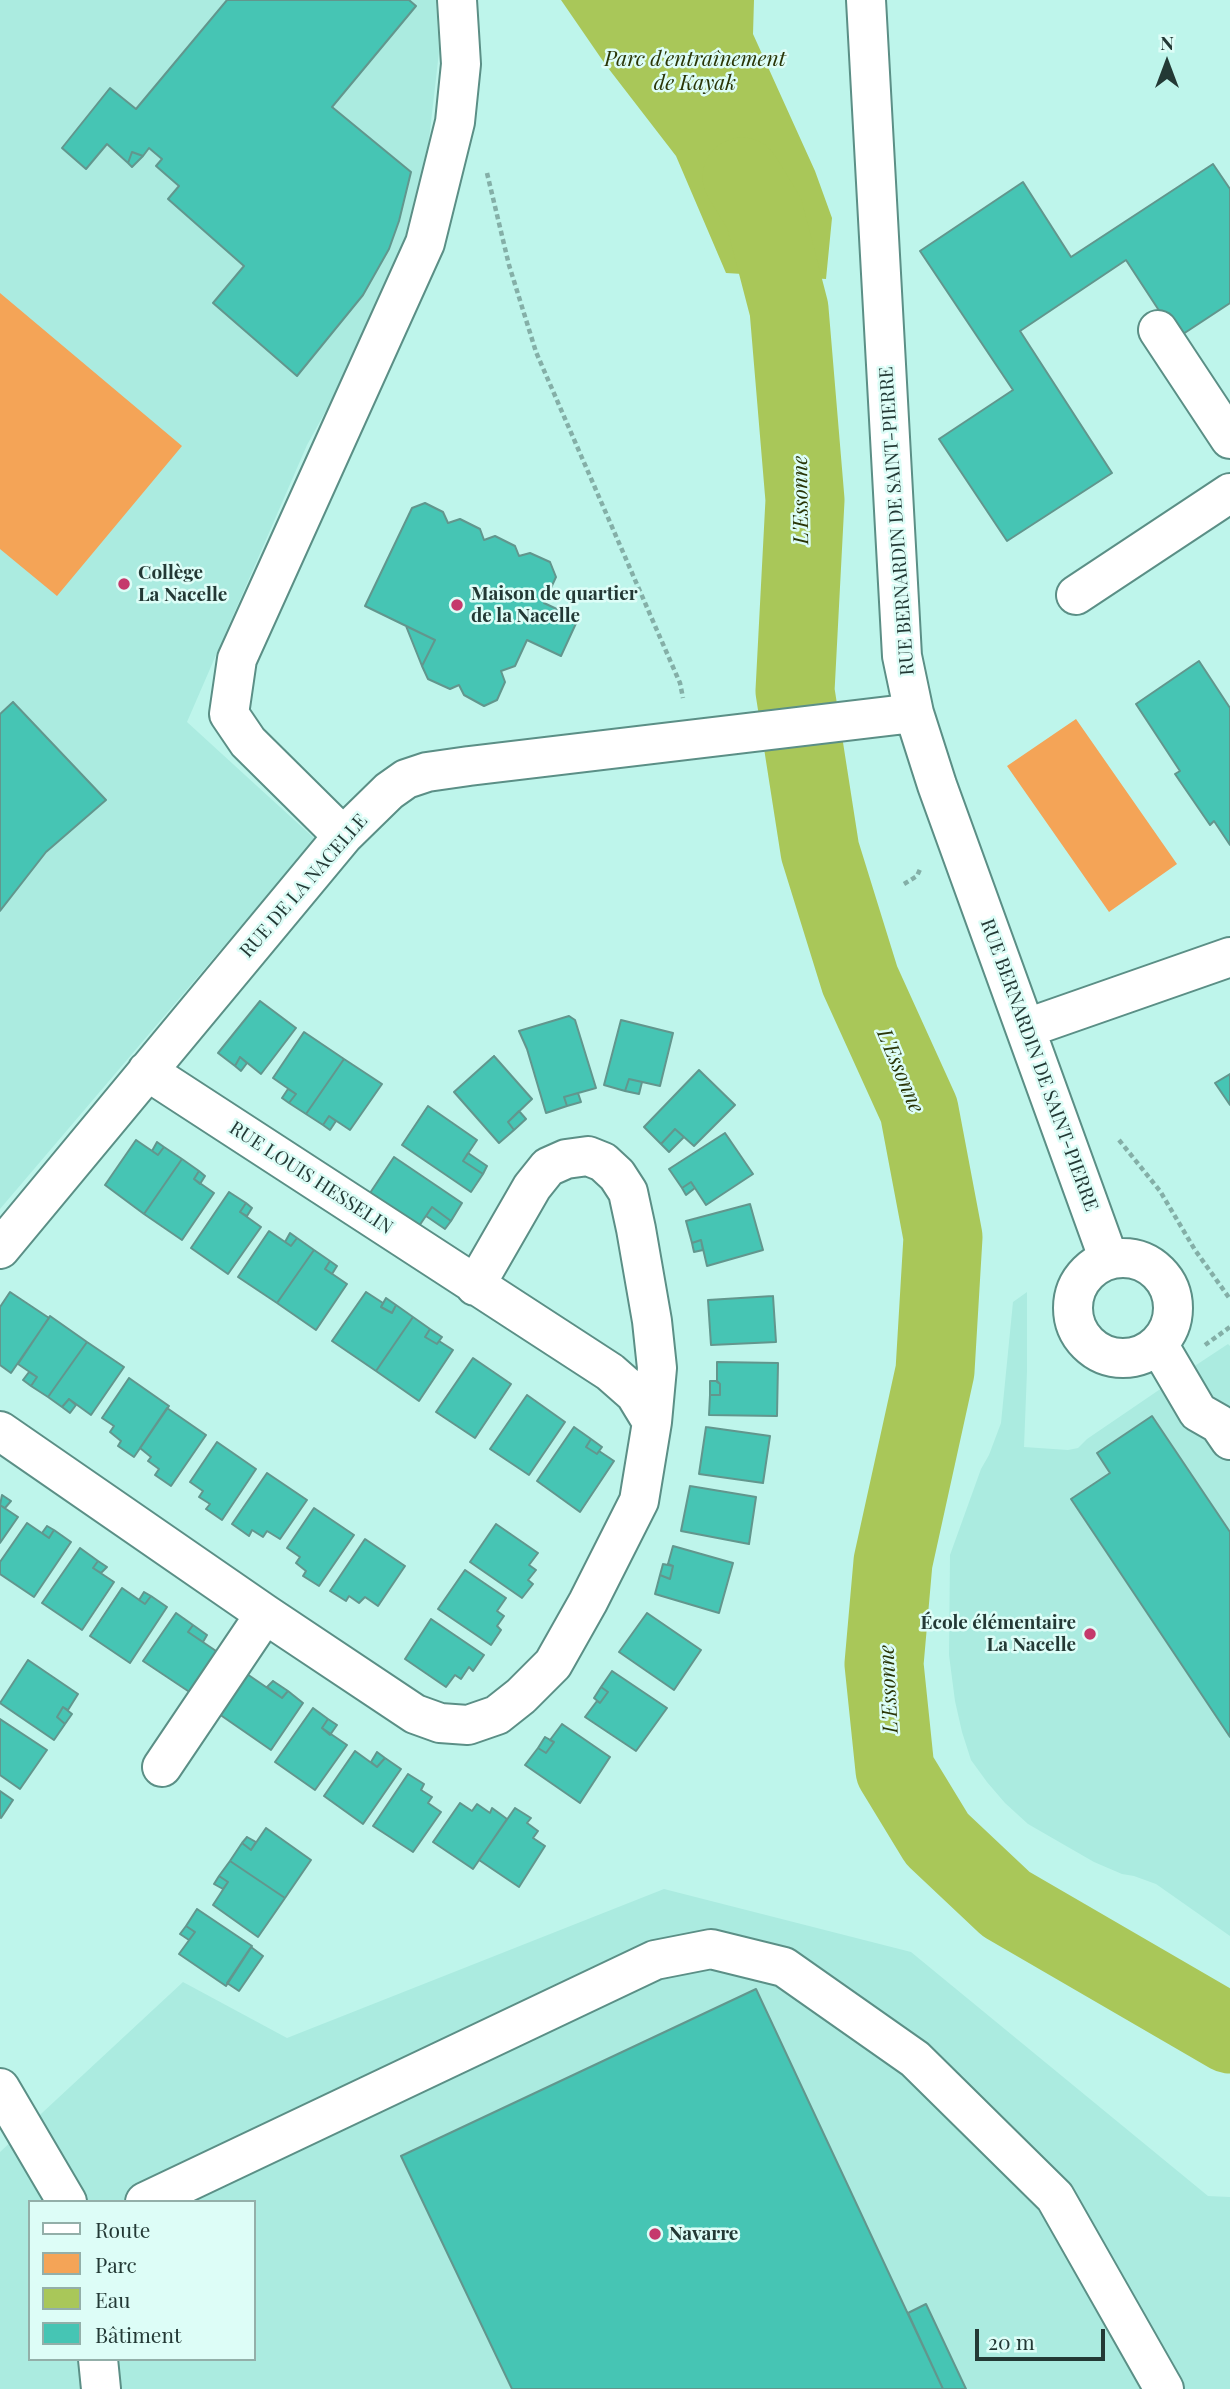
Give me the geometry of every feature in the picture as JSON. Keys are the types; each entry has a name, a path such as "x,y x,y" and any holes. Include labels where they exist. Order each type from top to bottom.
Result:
{"street":[{"path":"343,836 248,742 229,713 237,659 425,243 456,122 461,64 457,0"},
{"name":"RUE BERNARDIN DE SAINT-PIERRE","path":"866,0 902,656 914,713 937,785 1109,1260"},
{"path":"1158,330 1230,439"},
{"path":"1076,595 1230,494"},
{"name":"RUE DE LA NACELLE","path":"0,1249 343,836 405,779 427,772 914,713"},
{"path":"1027,1028 1230,957"},
{"name":"RUE LOUIS HESSELIN","path":"147,1071 610,1372 635,1394 652,1422"},
{"path":"0,1431 415,1714 440,1723 468,1725 497,1715 521,1696 553,1664 588,1602 639,1501 652,1422 657,1368 652,1321 628,1192 617,1175 603,1162 588,1156 566,1158 548,1167 532,1188 475,1286"},
{"path":"1126,1258 1141,1261 1156,1270 1166,1283 1172,1298 1172,1315 1167,1331 1158,1344 1144,1353 1112,1357 1096,1350 1080,1333 1073,1309 1075,1293 1082,1279 1094,1267 1109,1260 1126,1258"},
{"path":"1158,1344 1198,1412 1219,1424 1230,1440"},
{"path":"162,1767 265,1614"},
{"path":"149,2200 655,1960 711,1949 784,1967 915,2059 1055,2197 1164,2389"},
{"path":"0,2088 66,2200"},
{"path":"98,2361 101,2389"}],"path":[{"path":"456,122 481,148 509,265 536,352 680,683 684,702"},
{"path":"1119,1140 1160,1191 1195,1250 1230,1299"}],"shaded area":[{"name":"Collège La Nacelle","path":"0,0 436,0 439,52 417,245 307,445 187,722 315,839 0,1209"},
{"name":"École élémentaire La Nacelle","path":"1027,1292 1024,1447 1068,1450 1078,1448 1087,1439 1178,1377 1228,1344 1230,1346 1230,1936 1156,1884 1094,1862 1028,1824 1005,1803 971,1760 962,1732 949,1655 950,1555 1001,1423 1013,1302"},
{"path":"664,1889 911,1952 1208,2196 1230,2197 1230,2389 0,2389 0,2152 183,1982 287,2038"}],"green space":[{"path":"0,293 182,446 57,596 0,549"},
{"path":"1076,719 1177,864 1109,912 1007,766"}],"water":[{"name":"Parc d'entraînement de Kayak","path":"561,0 754,0 753,34 815,171 832,218 826,279 726,273 676,156 605,64"}],"building":[{"path":"227,0 409,0 416,6 332,107 411,172 399,221 389,249 363,295 297,376 213,303 244,266 168,199 179,186 156,166 162,159 149,148 143,156 132,152 128,163 107,144 86,169 62,148 110,88 136,109"},
{"path":"132,152 143,156 132,167 128,163"},
{"path":"1213,164 1230,189 1230,303 1177,338 1126,260 1020,331 1112,473 1007,541 939,439 1013,390 920,251 1023,182 1071,257"},
{"name":"Maison de quartier de la Nacelle","path":"425,503 443,512 448,523 460,519 480,529 484,540 495,536 515,546 519,556 530,553 550,562 556,577 544,603 578,619 561,656 527,640 515,666 501,671 505,682 497,700 484,706 464,695 459,685 450,689 428,679 422,666 435,640 365,606 412,508"},
{"path":"406,626 435,640 422,666"},
{"path":"1199,661 1230,708 1230,845 1214,821 1210,825 1175,774 1180,771 1136,704"},
{"path":"13,702 106,800 46,852 0,911 0,714"},
{"path":"260,1001 296,1028 261,1074 240,1057 235,1066 218,1053"},
{"path":"569,1016 575,1020 596,1088 564,1097 567,1106 546,1113 519,1031"},
{"path":"621,1020 673,1033 660,1086 629,1079 625,1091 604,1085"},
{"path":"304,1032 344,1059 306,1114 289,1103 296,1094 273,1078"},
{"path":"494,1056 532,1099 508,1122 514,1130 499,1143 454,1092"},
{"path":"240,1057 247,1063 241,1071 235,1066"},
{"path":"344,1059 382,1084 350,1130 329,1116 323,1125 306,1114"},
{"path":"699,1070 735,1105 694,1146 675,1129 661,1144 644,1127"},
{"path":"1230,1074 1230,1105 1215,1083"},
{"path":"629,1079 642,1082 639,1094 625,1091"},
{"path":"288,1089 296,1094 289,1103 282,1098"},
{"path":"578,1093 581,1102 567,1106 564,1097"},
{"path":"428,1106 477,1140 463,1161 483,1174 471,1192 402,1145"},
{"path":"519,1111 526,1119 514,1130 508,1122"},
{"path":"329,1116 336,1121 330,1130 323,1125"},
{"path":"675,1129 684,1137 669,1152 661,1144"},
{"path":"725,1133 753,1174 706,1205 691,1182 682,1188 669,1169"},
{"path":"136,1140 158,1155 164,1147 182,1159 144,1214 105,1185"},
{"path":"157,1142 164,1147 158,1155 152,1151"},
{"path":"468,1153 487,1166 483,1174 463,1161"},
{"path":"394,1157 462,1203 451,1221 432,1207 417,1229 368,1196"},
{"path":"182,1159 199,1171 194,1179 214,1193 182,1240 144,1214"},
{"path":"199,1171 205,1176 200,1184 194,1179"},
{"path":"691,1182 695,1188 686,1195 682,1188"},
{"path":"229,1192 246,1203 240,1212 261,1227 228,1274 191,1248"},
{"path":"246,1203 252,1208 247,1216 240,1212"},
{"path":"750,1204 763,1250 707,1266 701,1240 692,1243 686,1221"},
{"path":"432,1207 451,1221 445,1229 426,1216"},
{"path":"269,1231 291,1246 297,1238 314,1250 277,1303 238,1277"},
{"path":"290,1233 297,1238 291,1246 285,1242"},
{"path":"701,1240 703,1250 694,1252 692,1243"},
{"path":"314,1250 330,1261 325,1269 347,1284 316,1330 277,1303"},
{"path":"330,1261 337,1266 332,1274 325,1269"},
{"path":"10,1292 49,1318 11,1373 0,1365 0,1307"},
{"path":"366,1292 383,1303 381,1307 392,1313 396,1305 413,1317 376,1371 332,1341"},
{"path":"773,1296 776,1342 711,1345 708,1300"},
{"path":"386,1298 396,1305 392,1313 381,1307"},
{"path":"50,1316 87,1342 48,1397 31,1386 37,1377 18,1364"},
{"path":"413,1317 430,1329 425,1337 437,1344 439,1341 453,1350 419,1401 376,1371"},
{"path":"430,1329 442,1337 437,1344 425,1337"},
{"path":"87,1342 124,1367 91,1415 69,1399 62,1407 48,1397"},
{"path":"473,1358 511,1384 475,1438 436,1412"},
{"path":"717,1362 778,1363 777,1416 709,1415 710,1395 720,1395"},
{"path":"29,1372 37,1377 31,1386 23,1380"},
{"path":"129,1378 169,1406 134,1457 118,1446 121,1441 110,1432 114,1426 102,1418"},
{"path":"710,1381 720,1384 720,1395 710,1395"},
{"path":"527,1395 565,1422 529,1475 490,1449"},
{"path":"69,1399 76,1405 70,1413 62,1407"},
{"path":"167,1408 206,1435 171,1486 155,1475 159,1469 148,1461 151,1457 140,1448"},
{"path":"1152,1416 1230,1532 1230,1737 1071,1499 1110,1473 1097,1453"},
{"path":"574,1427 591,1439 586,1447 597,1454 599,1451 614,1461 580,1512 537,1481"},
{"path":"706,1427 770,1436 763,1483 699,1474"},
{"path":"591,1439 602,1447 597,1454 586,1447"},
{"path":"217,1442 256,1469 222,1520 206,1509 210,1504 199,1497 203,1491 190,1482"},
{"path":"267,1473 307,1500 280,1539 267,1531 263,1537 252,1530 249,1536 232,1524"},
{"path":"690,1486 756,1497 749,1544 681,1531"},
{"path":"2,1495 11,1501 5,1508 0,1505"},
{"path":"0,1505 18,1517 0,1543"},
{"path":"314,1508 354,1535 319,1586 303,1576 306,1571 296,1563 300,1557 287,1548"},
{"path":"27,1523 49,1538 54,1530 71,1542 34,1597 0,1574 0,1562"},
{"path":"496,1524 538,1553 529,1565 536,1570 528,1580 533,1584 522,1598 470,1562"},
{"path":"47,1526 54,1530 49,1538 42,1533"},
{"path":"365,1539 405,1566 378,1606 365,1597 359,1603 349,1596 346,1601 330,1591"},
{"path":"673,1546 733,1563 719,1613 655,1594 660,1575 670,1579 673,1566 668,1564"},
{"path":"80,1548 98,1561 93,1568 114,1582 82,1630 42,1603"},
{"path":"98,1561 107,1567 101,1573 93,1568"},
{"path":"663,1564 673,1566 670,1579 660,1575"},
{"path":"465,1570 506,1598 497,1611 504,1616 497,1626 501,1630 491,1645 438,1609"},
{"path":"122,1588 145,1604 151,1596 167,1607 130,1663 90,1636"},
{"path":"144,1592 151,1596 145,1604 139,1600"},
{"path":"176,1613 193,1625 188,1632 222,1655 194,1695 143,1661"},
{"path":"647,1613 701,1650 674,1690 619,1652"},
{"path":"431,1619 484,1655 473,1671 469,1667 461,1679 455,1675 446,1687 405,1659"},
{"path":"193,1625 207,1635 203,1642 188,1632"},
{"path":"28,1660 78,1694 68,1710 63,1707 57,1717 65,1724 54,1740 0,1703"},
{"path":"612,1671 667,1708 636,1751 585,1717 608,1692 601,1687"},
{"path":"247,1674 282,1698 288,1691 303,1703 271,1750 219,1714"},
{"path":"273,1681 288,1691 282,1698 267,1687"},
{"path":"601,1687 608,1692 600,1703 594,1698"},
{"path":"63,1707 72,1714 65,1724 57,1717"},
{"path":"313,1708 328,1719 322,1728 347,1745 315,1790 275,1762"},
{"path":"0,1719 47,1750 20,1789 0,1775"},
{"path":"328,1719 337,1725 330,1735 322,1728"},
{"path":"562,1724 610,1757 580,1803 525,1765 538,1748 546,1753 554,1742 550,1740"},
{"path":"545,1737 554,1742 546,1753 538,1748"},
{"path":"355,1751 377,1767 385,1758 401,1769 363,1824 324,1796"},
{"path":"377,1752 385,1758 377,1767 371,1762"},
{"path":"408,1774 424,1784 421,1790 432,1797 428,1803 441,1812 413,1852 373,1826"},
{"path":"0,1791 13,1800 1,1818 0,1817"},
{"path":"460,1803 472,1811 477,1804 490,1813 492,1808 507,1819 473,1869 433,1842"},
{"path":"515,1808 531,1818 527,1823 538,1831 533,1838 545,1846 519,1887 479,1860"},
{"path":"266,1828 311,1860 285,1898 230,1861 242,1843 251,1850"},
{"path":"247,1837 256,1842 251,1850 242,1843"},
{"path":"230,1861 285,1898 258,1937 213,1905 228,1882 219,1876"},
{"path":"219,1876 228,1882 223,1889 214,1884"},
{"path":"197,1909 252,1946 226,1986 179,1954 195,1932 186,1926"},
{"path":"186,1926 195,1932 189,1940 180,1934"},
{"path":"251,1947 263,1956 239,1991 227,1983"},
{"name":"Navarre","path":"756,1989 943,2389 512,2389 401,2156"},
{"path":"926,2304 966,2389 943,2389 908,2313"}],"waterway":[{"name":"L'Essonne","path":"742,177 764,213 789,309 805,500 795,691 820,851 860,980 919,1110 943,1237 935,1371 893,1562 884,1664 895,1770 937,1839 1006,1904 1230,2034"}],"place":[{"name":"Collège La Nacelle","path":"124,584"},
{"name":"Maison de quartier de la Nacelle","path":"457,605"},
{"name":"École élémentaire La Nacelle","path":"1090,1634"},
{"name":"Navarre","path":"655,2234"}]}
